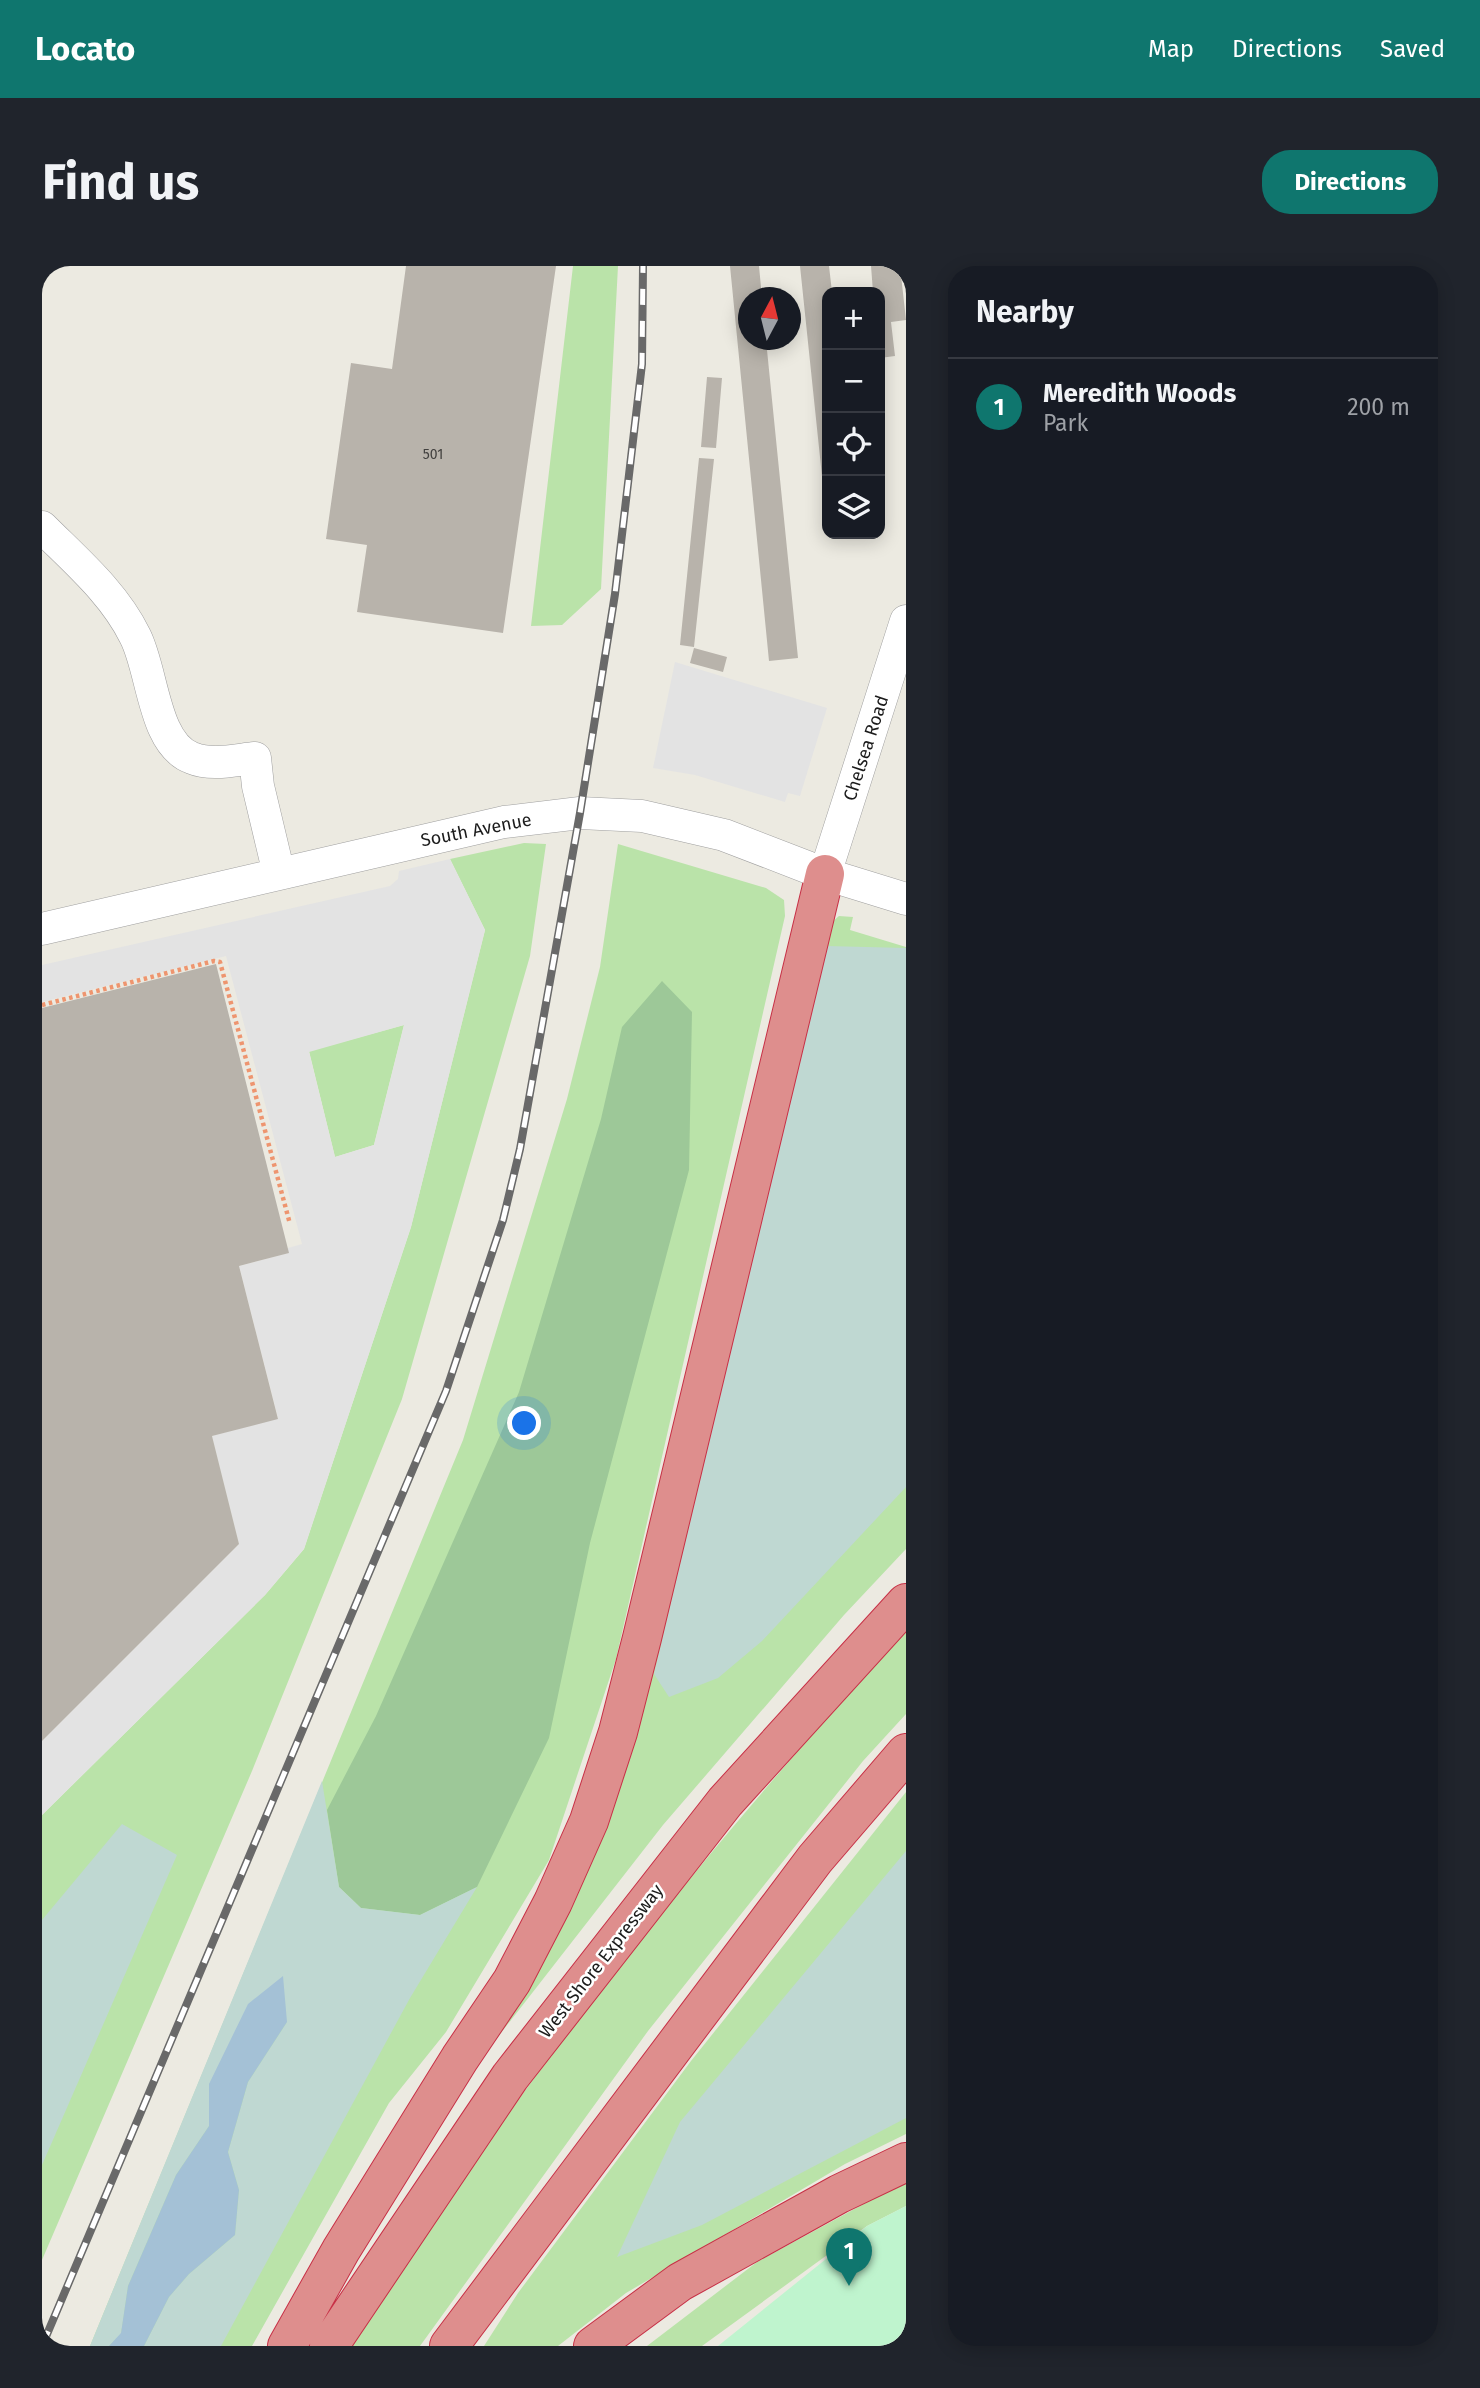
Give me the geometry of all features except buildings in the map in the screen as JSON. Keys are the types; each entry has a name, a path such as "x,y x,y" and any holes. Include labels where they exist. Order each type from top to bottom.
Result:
{"highway":[{"path":"287,2346 355,2228 512,1981 553,1902 589,1821 618,1732 642,1639 825,874"},
{"name":"West Shore Expressway","path":"330,2346 510,2077 725,1802 906,1603"},
{"path":"449,2346 816,1859 906,1753"},
{"path":"593,2346 680,2282 839,2194 906,2162"}],"street":[{"path":"42,527 110,598 136,637 150,673 164,731 174,745 191,758 212,762 255,758 258,786 279,874"},
{"name":"Chelsea Road","path":"825,874 906,621"},
{"name":"South Avenue","path":"42,929 504,822 580,813 642,816 724,835 825,874 906,899"}],"path":[{"path":"42,1005 214,961 220,962 290,1224"}],"green space":[{"path":"573,266 618,266 601,589 562,625 531,626"},
{"path":"524,843 546,844 530,956 402,1399 252,1771 42,2260 42,1815 265,1595 304,1549 411,1227 485,930 450,859"},
{"path":"618,844 766,888 784,900 785,916 616,1659 549,1860 446,2032 389,2103 252,2346 90,2346 463,1440 567,1099 600,967"},
{"path":"839,916 853,917 850,930 906,947 906,1549 844,1615 663,1825 437,2115 537,1947 832,922"},
{"path":"662,981 692,1012 689,1170 590,1543 549,1738 477,1887 420,1915 361,1908 339,1887 327,1810 376,1716 519,1392 601,1119 622,1027"},
{"path":"404,1025 374,1145 335,1157 309,1051"},
{"path":"906,1630 906,1714 863,1761 648,2031 420,2346 350,2346 477,2157 612,1976 756,1800"},
{"path":"906,1792 906,2134 845,2164 626,2293 558,2346 484,2346 518,2293 691,2061"},
{"path":"906,2181 906,2206 867,2226 702,2346 647,2346 757,2262"},
{"path":"906,2206 906,2346 718,2346 867,2226"}],"shaded area":[{"path":"675,662 827,708 800,796 788,793 785,802 695,775 653,768"},
{"path":"450,859 485,930 411,1227 304,1549 265,1595 42,1815 42,1741 239,1544 212,1436 278,1418 239,1266 288,1253 288,1248 302,1244 226,956 42,1002 42,965 390,886 398,879 399,871","holes":["404,1025 374,1145 335,1157 309,1052"]},
{"path":"826,946 906,948 906,1487 762,1641 718,1678 669,1697 654,1674"},
{"path":"322,1781 339,1887 361,1908 420,1915 477,1887 410,1998 221,2346 144,2346 169,2297 189,2274 235,2235 239,2190 228,2152 248,2082 287,2022 209,2084 209,2126 176,2175 128,2286 121,2334 109,2346 90,2346"},
{"path":"122,1824 177,1855 42,2165 42,1920"},
{"path":"906,1851 906,2118 702,2225 617,2257 680,2122"},
{"path":"283,1976 287,2022 248,2082 228,2152 239,2190 235,2235 189,2274 169,2297 144,2346 109,2346 121,2333 128,2286 176,2175 209,2126 209,2084 248,2004"}],"railway":[{"path":"42,2346 446,1391 503,1220 520,1149 580,813 615,594 642,364 643,266"}],"place":[{"name":"Meredith Woods","path":"849,2286"}]}
